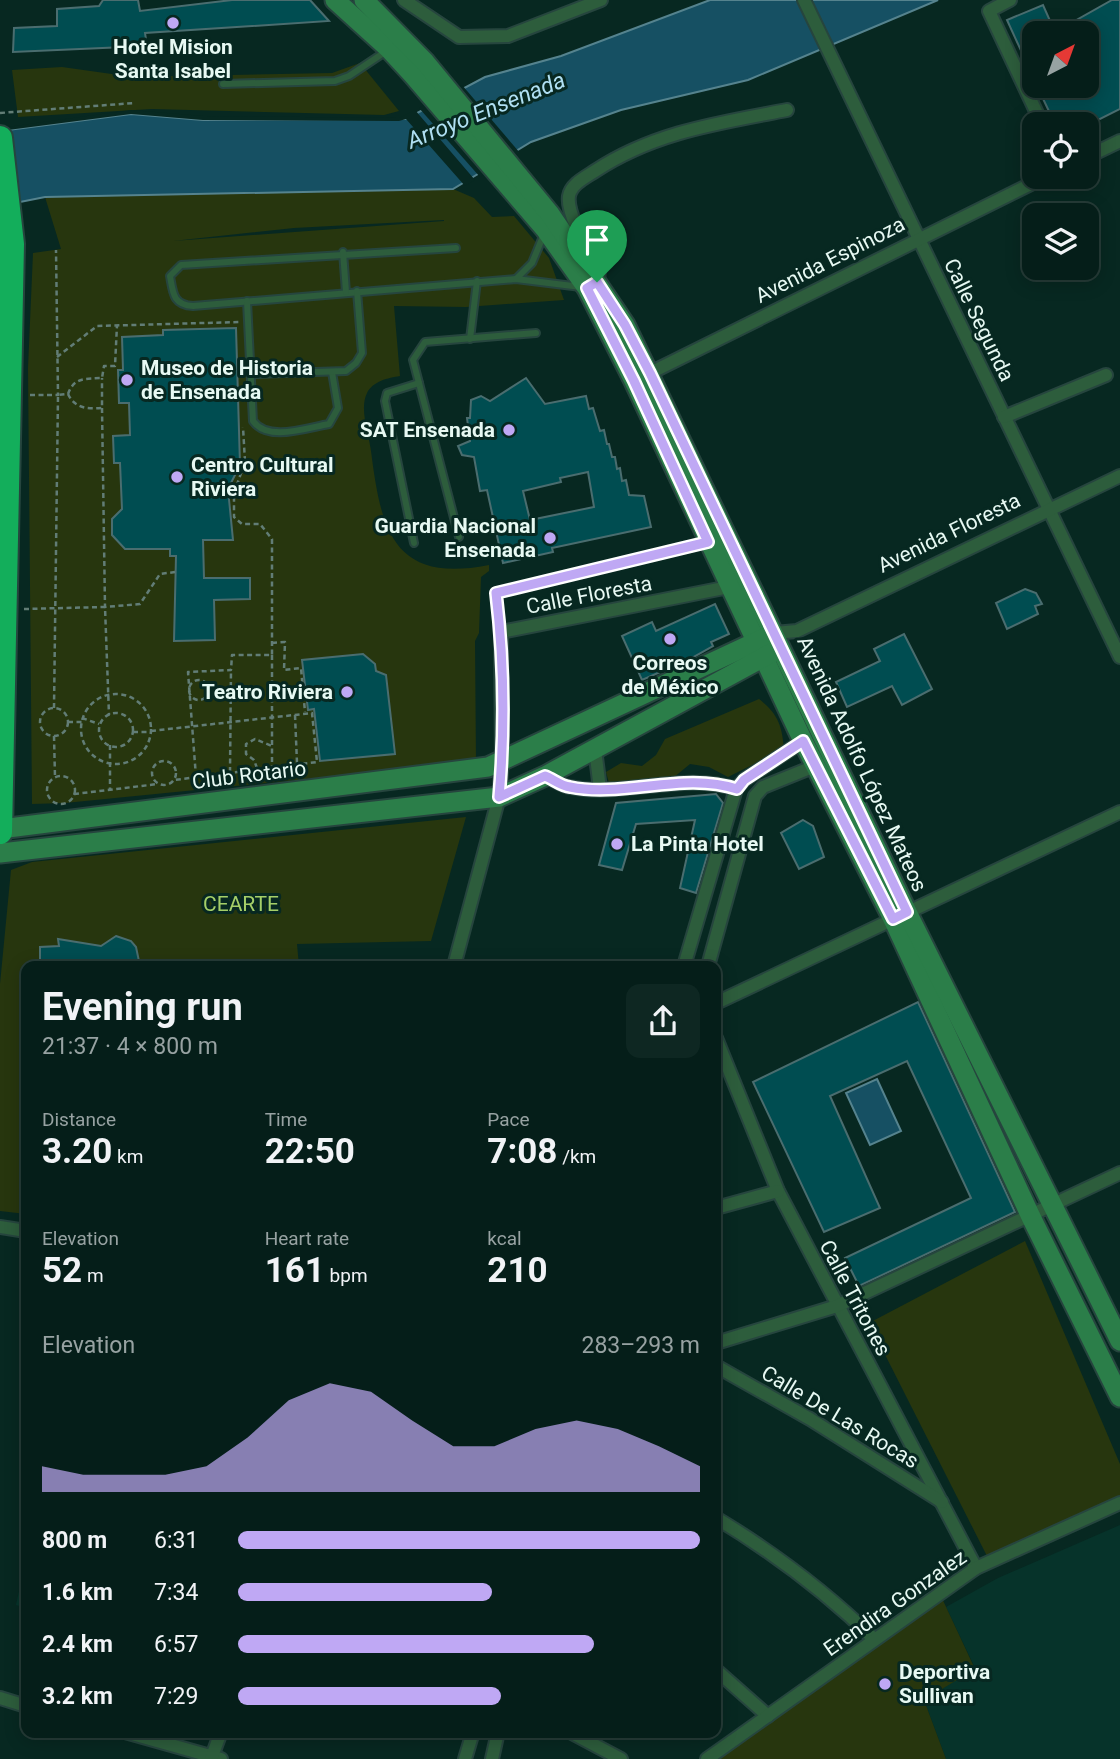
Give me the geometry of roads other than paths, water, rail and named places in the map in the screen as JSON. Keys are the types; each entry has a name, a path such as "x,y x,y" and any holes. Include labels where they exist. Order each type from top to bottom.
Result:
{"highway":[{"path":"0,138 12,244 0,830"}],"main road":[{"path":"335,0 389,49 419,68"},
{"path":"364,0 548,221 592,285 642,377"},
{"name":"Avenida Adolfo López Mateos","path":"642,377 708,542 815,766 900,915 1054,1205 1120,1341"},
{"name":"Avenida Adolfo López Mateos","path":"642,377 778,640 1031,1217 1120,1397"},
{"name":"Avenida Floresta","path":"499,797 595,749 778,640"},
{"name":"Avenida Floresta","path":"502,761 760,651"},
{"name":"Club Rotario","path":"0,830 488,767 502,761"},
{"path":"0,853 499,797"}],"street":[{"path":"404,0 459,37 508,36 601,0"},
{"name":"Calle Segunda","path":"804,0 1120,657"},
{"path":"1010,0 989,11 1036,112"},
{"path":"592,285 599,270 569,209 570,191 625,151 680,130 788,110"},
{"path":"1099,151 1120,141"},
{"name":"Avenida Espinoza","path":"642,377 1022,188"},
{"path":"1004,417 1106,375"},
{"name":"Avenida Floresta","path":"778,640 1120,476"},
{"name":"Calle Floresta","path":"455,961 499,797 502,761 501,632 729,587"},
{"path":"685,961 737,789 744,780 803,741"},
{"path":"595,749 600,789"},
{"path":"709,961 755,796 763,787 815,766"},
{"path":"545,776 568,787 600,789 718,782 737,789"},
{"path":"721,1001 1120,811"},
{"name":"Calle Tritones","path":"721,1050 778,1191 976,1569"},
{"path":"721,1341 837,1306 1120,1173"},
{"path":"721,1207 778,1191"},
{"path":"0,1227 21,1230"},
{"name":"Calle De Las Rocas","path":"721,1369 810,1419 943,1502"},
{"name":"Erendira Gonzalez","path":"707,1759 976,1569 1120,1503"},
{"path":"721,1521 774,1553 830,1596 874,1639"},
{"path":"721,1674 768,1716"},
{"path":"0,1698 21,1704"},
{"path":"146,1738 214,1758 219,1738"},
{"path":"466,1759 471,1738"},
{"path":"492,1759 497,1738"},
{"path":"581,1738 621,1759"}],"lane":[{"path":"223,84 335,81 349,76 389,49"},
{"path":"516,279 540,250 548,221"},
{"path":"456,247 343,252 181,265 170,276 174,298 182,305 516,279 592,285"},
{"path":"343,252 346,292"},
{"path":"470,338 477,281"},
{"path":"251,374 346,371 356,363 362,353 357,291"},
{"path":"247,301 253,421 268,433 329,424 334,420 338,408 332,372"},
{"path":"459,537 413,359 425,342 536,333"},
{"path":"414,542 384,401 387,393 419,383"},
{"path":"501,632 496,593 708,542"}],"water":[{"name":"Arroyo Ensenada","path":"710,0 938,0 748,80 621,110 531,142 453,189 45,197 0,206 0,131 131,114 203,120 406,119 485,77 561,56"},
{"path":"877,1079 901,1131 870,1145 846,1093"}],"place":[{"name":"Hotel Mision Santa Isabel","path":"173,23"},
{"name":"Museo de Historia de Ensenada","path":"127,380"},
{"name":"SAT Ensenada","path":"509,430"},
{"name":"Centro Cultural Riviera","path":"177,477"},
{"name":"Guardia Nacional Ensenada","path":"550,538"},
{"name":"Correos de México","path":"670,639"},
{"name":"Teatro Riviera","path":"347,692"},
{"name":"La Pinta Hotel","path":"617,844"},
{"name":"Deportiva Sullivan","path":"885,1684"}],"park label":[{"name":"CEARTE","path":"241,904"}]}
